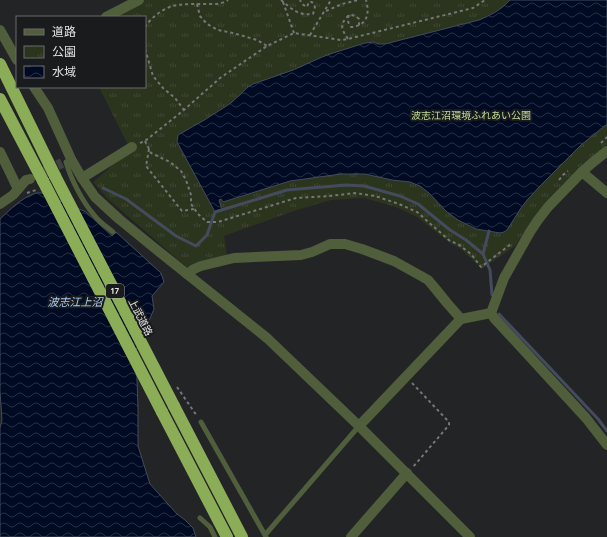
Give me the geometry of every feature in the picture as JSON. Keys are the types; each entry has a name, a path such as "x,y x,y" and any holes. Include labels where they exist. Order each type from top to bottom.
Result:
{"highway":[{"name":"上武道路","path":"0,64 55,176 242,537"},
{"name":"17","path":"0,99 226,537"}],"street":[{"path":"108,16 139,0"},
{"path":"0,30 16,58"},
{"path":"35,88 48,108 67,150 66,161 82,178 95,197 119,219 267,338 407,473 470,537"},
{"path":"82,178 132,147"},
{"path":"491,313 504,278 530,232 548,208 582,172 607,151"},
{"path":"0,152 18,189"},
{"path":"582,172 607,193"},
{"path":"0,204 13,195 26,180 30,179"},
{"path":"187,274 201,266 234,258 301,255 330,244 345,244 394,261 428,280 462,319"},
{"path":"359,426 457,322 462,319 491,313"},
{"path":"491,313 586,418 607,445"},
{"path":"351,537 407,473"}],"lane":[{"path":"66,161 68,170 78,190 93,214 113,232"},
{"path":"201,422 266,536 359,426"},
{"path":"200,518 210,527 215,537"}],"path":[{"path":"146,25 161,11 177,4 212,4 225,2 228,0"},
{"path":"300,0 302,4 307,7 309,3"},
{"path":"326,0 330,3"},
{"path":"310,35 331,0"},
{"path":"325,12 342,4 356,0"},
{"path":"349,15 347,19 348,24 351,27 359,26 363,23 366,18 368,6 366,0"},
{"path":"132,147 145,141 184,110 220,78 267,46 294,33 342,40 348,39 473,8 485,0"},
{"path":"282,1 295,11 305,15 313,14 315,7 312,2 309,3"},
{"path":"282,1 294,33"},
{"path":"197,4 200,16 207,24 218,30 257,40 267,46"},
{"path":"349,15 356,16 359,20 359,26"},
{"path":"348,39 343,30 342,24 349,15"},
{"path":"146,52 153,76 163,88 175,98 184,110"},
{"path":"145,141 151,153 170,162 181,171 191,195 191,204 198,214 207,222 218,222 296,198 355,193 375,196 417,212 450,241 458,244 471,254 481,267 489,262"},
{"path":"149,149 146,166 182,211 194,209"},
{"path":"406,376 449,422 449,425 407,473"},
{"path":"174,382 201,422"}],"green space":[{"name":"波志江沼環境ふれあい公園","path":"145,0 607,0 607,144 591,159 528,227 515,246 482,269 461,249 450,243 417,217 396,207 364,198 331,200 297,210 224,236 227,256 188,268 108,199 93,182 121,157 128,145 100,88 146,88 146,16 113,16"}],"water":[{"path":"510,0 607,0 607,124 581,145 541,185 521,208 507,230 500,233 476,229 458,220 446,211 420,186 410,182 365,174 341,174 290,181 223,202 221,199 219,200 222,210 215,212 177,142 178,135 231,103 253,84 293,70 322,57 365,43 374,42 378,44 385,44 479,20 496,12"},
{"name":"波志江上沼","path":"36,193 42,193 86,212 112,236 116,232 161,273 164,282 152,296 154,309 136,350 138,446 150,484 177,514 193,528 196,537 0,537 0,428 2,420 0,392 0,219 21,201"}],"waterway":[{"path":"103,188 126,199 176,236 196,246 207,235 215,212 287,190 346,185 364,186 400,196 418,204 483,254 490,270 492,295"},
{"path":"483,254 489,231"},
{"path":"499,314 598,419 607,431"}],"tunnel":[{"path":"44,172 62,163"}]}
